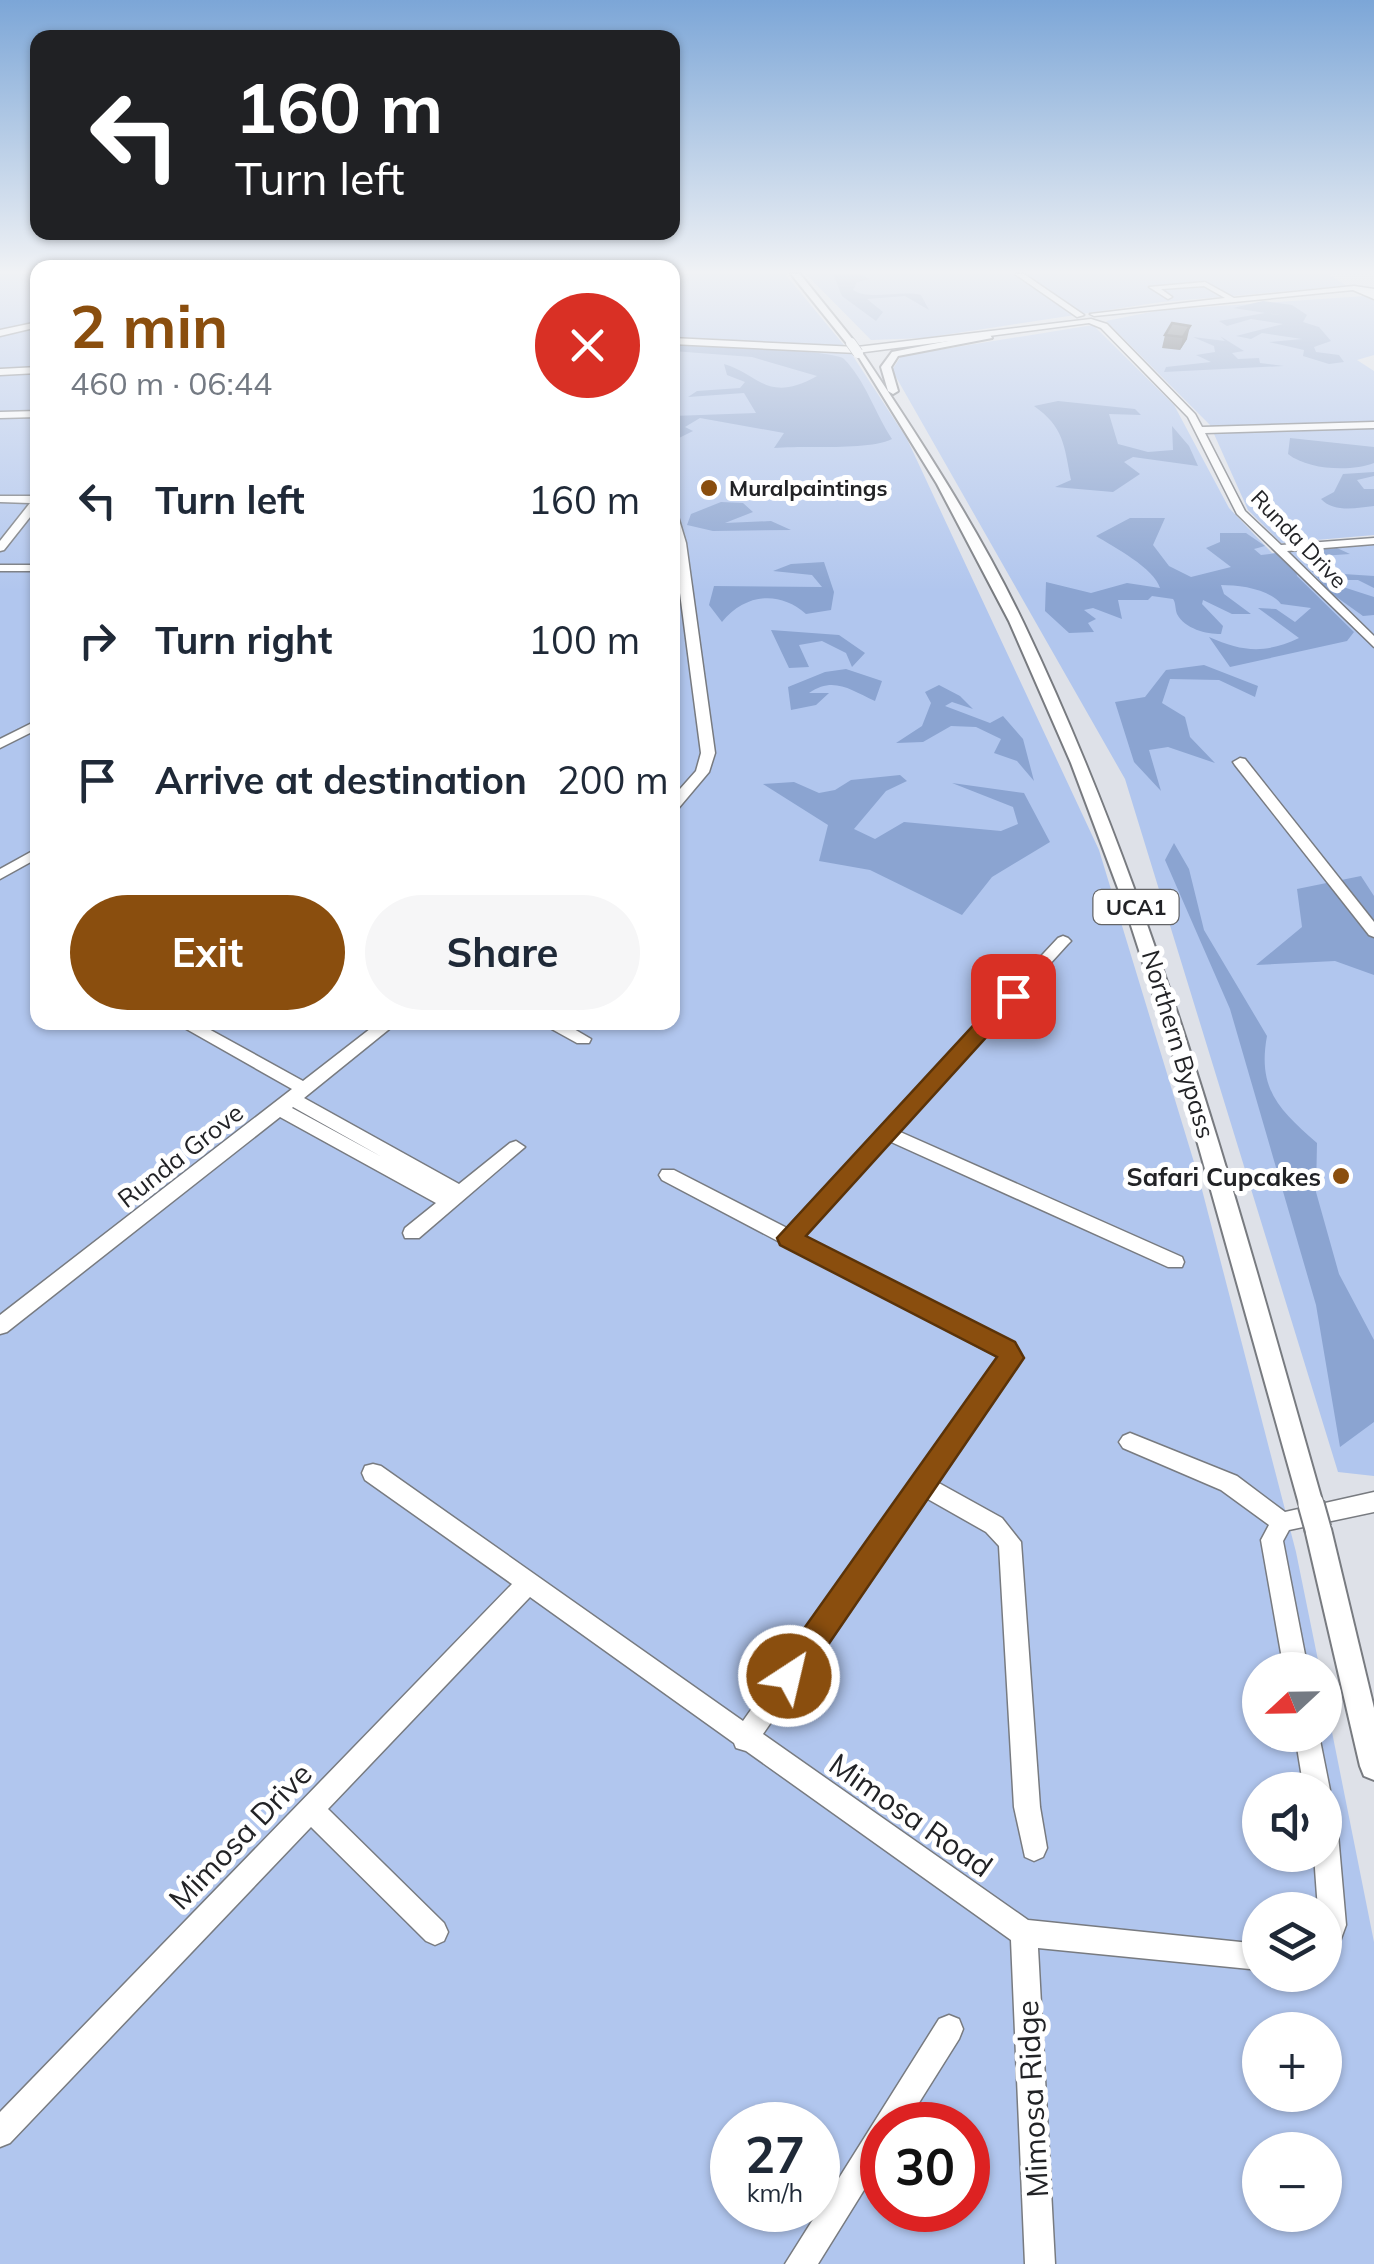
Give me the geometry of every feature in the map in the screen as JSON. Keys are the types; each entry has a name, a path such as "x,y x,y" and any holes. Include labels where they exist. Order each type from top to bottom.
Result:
{"main road":[{"name":"Northern Bypass","path":"877,380 940,474 998,580 1104,821 1200,1110 1315,1516 1374,1766"},
{"path":"889,396 891,380"}],"street":[{"name":"Runda Drive","path":"1156,380 1182,404 1200,430 1240,512 1374,643"},
{"path":"0,416 30,414"},
{"path":"1200,430 1374,425"},
{"path":"0,499 30,499"},
{"path":"0,548 30,508"},
{"path":"680,540 708,753 702,772 680,797"},
{"path":"1278,549 1374,541"},
{"path":"0,568 30,568"},
{"path":"0,744 30,728"},
{"path":"1240,762 1374,932"},
{"path":"0,874 30,857"},
{"path":"789,1238 1063,941"},
{"path":"194,1030 293,1099 454,1197"},
{"name":"Runda Grove","path":"0,1326 380,1030"},
{"path":"564,1030 583,1039"},
{"path":"886,1133 1175,1262"},
{"path":"412,1232 516,1146"},
{"path":"668,1175 1006,1350 1011,1358 744,1739"},
{"path":"1130,1442 1229,1483 1282,1522 1374,1502"},
{"name":"Mimosa Road","path":"373,1472 527,1584 611,1638 744,1739 1024,1933 1242,1954"},
{"path":"924,1486 994,1524 1010,1542 1027,1807 1034,1848"},
{"path":"1282,1522 1272,1540 1293,1652"},
{"name":"Mimosa Drive","path":"0,2133 527,1584"},
{"path":"311,1810 435,1932"},
{"name":"Mimosa Ridge","path":"1024,1933 1040,2264"},
{"path":"904,2102 949,2030"},
{"path":"800,2264 860,2170"}],"shaded area":[{"path":"0,380 30,380 30,1030 680,1030 680,380 868,380 907,439 1099,850 1200,1182 1296,1552 1316,1652 1242,1652 1242,1752 1336,1752 1340,1772 1242,1772 1242,1872 1342,1872 1342,1782 1374,1942 1374,2264 0,2264"},
{"path":"739,380 757,380 775,387 809,380 859,380 892,439 852,446 774,448 784,433 700,418 685,427 693,431 680,438 680,416 756,413 744,393 688,397 697,391 740,388 745,382"},
{"path":"897,380 1148,380 1174,405 1229,508 1272,553 1374,545 1374,1476 1338,1472 1125,779"},
{"path":"1165,380 1374,380 1374,535 1281,543 1248,510 1210,425"},
{"path":"1058,401 1135,409 1141,415 1109,414 1118,444 1148,452 1173,450 1172,426 1189,446 1198,466 1133,457 1124,462 1140,474 1113,492 1055,487 1071,480 1064,447 1057,429 1034,406"},
{"path":"1290,438 1374,447 1374,463 1342,468 1307,463 1288,454"},
{"path":"1374,472 1374,476 1357,480 1364,489 1374,489 1374,506 1339,508 1321,499 1334,492 1343,474"},
{"path":"721,502 743,503 753,512 725,523 771,521 791,530 713,531 687,525 691,514"},
{"path":"1130,518 1165,518 1153,545 1169,566 1191,577 1231,567 1206,548 1220,542 1220,533 1246,533 1265,546 1254,549 1261,555 1277,553 1295,566 1297,576 1354,632 1347,641 1230,667 1209,637 1243,648 1275,647 1299,638 1258,608 1276,609 1295,622 1311,608 1281,604 1254,589 1221,585 1224,594 1251,614 1232,614 1203,600 1202,604 1223,626 1221,634 1190,627 1177,614 1173,599 1152,596 1148,600 1118,600 1122,619 1093,608 1084,610 1096,619 1088,623 1094,632 1069,633 1045,611 1046,582 1091,593 1127,583 1160,588 1142,566 1096,536"},
{"path":"1337,548 1350,554 1321,556 1332,566 1313,572 1374,576 1374,588 1358,580 1344,580 1340,586 1374,597 1374,615 1363,616 1328,591 1296,551"},
{"path":"824,562 834,592 831,610 806,614 785,601 762,598 741,606 722,622 709,605 714,586 822,587 812,575 773,571 791,564"},
{"path":"771,630 839,635 865,653 852,667 846,653 822,641 799,645 809,667 789,668"},
{"path":"1204,665 1258,686 1255,697 1219,680 1170,679 1162,703 1185,717 1190,737 1215,763 1168,747 1149,750 1161,791 1134,762 1115,702 1145,697 1166,670"},
{"path":"846,669 882,681 875,701 834,685 809,693 829,693 816,705 791,710 788,687 825,672"},
{"path":"939,685 960,696 973,709 952,702 945,706 990,723 1003,716 1023,739 1034,781 1017,761 994,753 1001,739 976,727 951,726 923,742 896,743 922,726 931,703 925,692"},
{"path":"900,775 907,781 886,791 854,829 875,839 904,822 1001,831 1018,824 1013,807 952,783 1024,793 1050,842 992,877 962,915 870,870 819,861 828,825 763,784 794,782 819,793 835,790 851,780"},
{"path":"1174,843 1189,869 1204,930 1267,1036 1265,1071 1274,1097 1317,1143 1316,1192 1339,1274 1374,1340 1374,1422 1340,1447 1316,1305 1230,1009 1165,860"},
{"path":"1361,876 1374,896 1374,975 1335,961 1256,965 1302,927 1297,889"}],"place":[{"name":"Muralpaintings","path":"709,488"},
{"name":"Safari Cupcakes","path":"1341,1176"}],"route":[{"path":"789,1676 1011,1364 1006,1350 789,1238 1013,996"}]}
